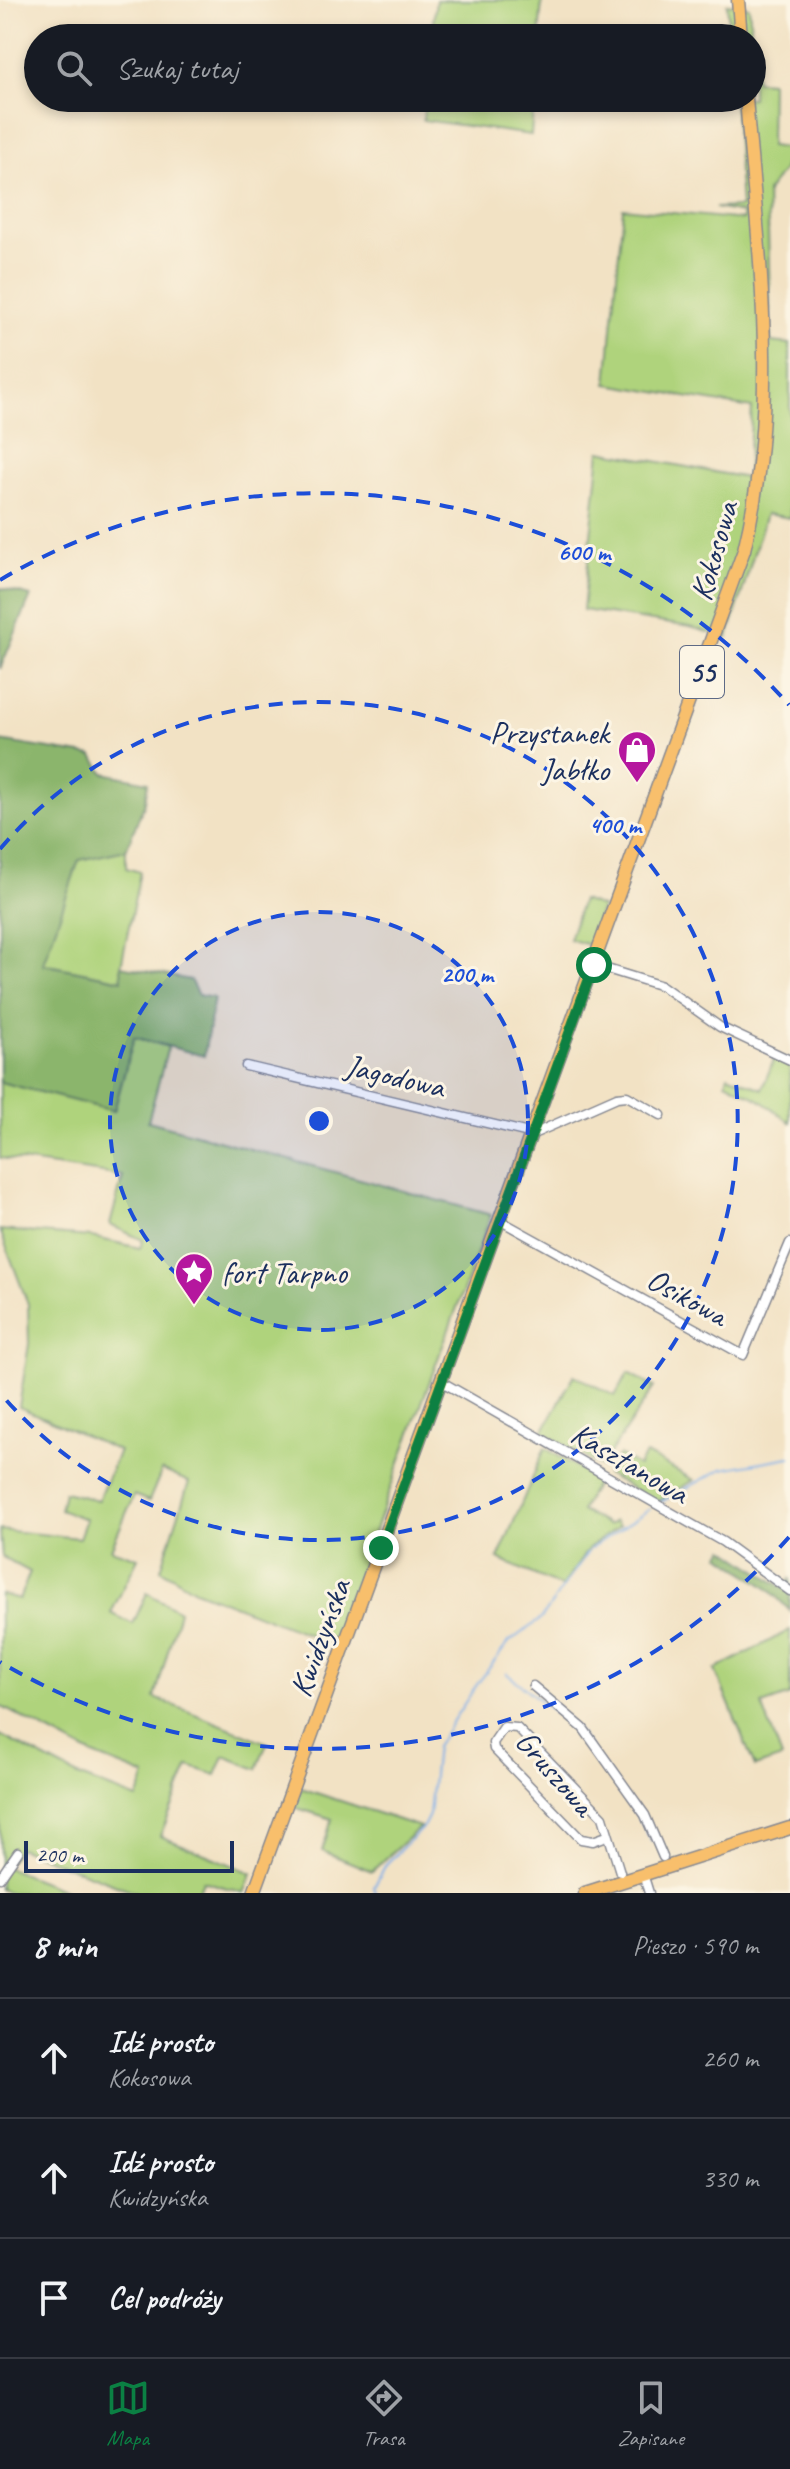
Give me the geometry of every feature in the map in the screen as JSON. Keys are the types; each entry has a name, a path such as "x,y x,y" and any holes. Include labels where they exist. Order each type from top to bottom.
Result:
{"main road":[{"path":"738,0 740,24"},
{"name":"Kokosowa","path":"501,1221 719,626 756,499 763,455 765,392 747,112"},
{"name":"Kwidzyńska","path":"254,1893 501,1221"},
{"path":"585,1893 790,1828"}],"street":[{"path":"594,965 662,986 720,1027 790,1060"},
{"name":"Jagodowa","path":"246,1066 533,1134"},
{"path":"533,1134 617,1097 627,1096 661,1115"},
{"name":"Osikowa","path":"501,1221 743,1355 790,1243"},
{"name":"Kasztanowa","path":"442,1382 723,1542 790,1591"},
{"path":"533,1686 583,1728 645,1815 663,1857"},
{"name":"Gruszowa","path":"504,1727 517,1728 598,1811 606,1824 607,1836 593,1841 581,1839 505,1760 492,1746 504,1727"},
{"path":"607,1836 620,1872"},
{"path":"0,1878 18,1852"},
{"path":"643,1874 649,1893"}],"green space":[{"path":"436,0 542,0 540,24 433,24"},
{"path":"727,4 749,7 751,24 729,24"},
{"path":"766,82 771,82 770,146 786,148 784,169 767,192 771,342 790,344 790,518 766,514 728,638 690,627 583,610 600,451 747,478 752,408 607,384 623,208 743,220 742,213 715,208 741,207 735,112 766,112"},
{"path":"424,112 533,112 531,135 423,120"},
{"path":"0,588 31,596 0,669"},
{"path":"0,741 93,756 104,773 148,782 145,802 126,850 79,860 43,964 122,980 121,966 190,980 198,995 214,998 204,1056 134,1037 114,1111 0,1082"},
{"path":"126,850 126,868 140,872 121,966 123,980 43,964 79,860"},
{"path":"582,900 602,907 589,945 569,939"},
{"path":"134,1037 168,1047 148,1121 491,1215 333,1644 195,1590 161,1569 189,1482 162,1470 149,1501 134,1495 111,1549 138,1558 111,1613 133,1624 147,1593 179,1611 155,1698 267,1743 257,1769 224,1756 216,1775 189,1766 160,1836 252,1873 244,1893 203,1881 198,1893 138,1893 19,1848 5,1867 72,1893 11,1893 0,1889 0,1735 78,1776 137,1799 146,1776 91,1754 0,1706 0,1594 19,1599 30,1572 2,1557 0,1530 79,1538 86,1519 60,1510 64,1492 98,1500 119,1451 19,1407 29,1344 28,1304 0,1230 91,1237 140,1248 143,1240 110,1225 123,1176 0,1158 0,1082 114,1111"},
{"path":"775,1057 790,1063 790,1122 762,1101 726,1082 728,1075 762,1089"},
{"path":"628,1373 654,1387 601,1467 543,1432 574,1375 615,1396"},
{"path":"545,1448 598,1480 581,1511 608,1525 615,1521 619,1526 589,1548 562,1587 498,1559"},
{"path":"646,1454 694,1480 657,1502 606,1474 619,1455 638,1466"},
{"path":"725,1548 782,1587 790,1579 790,1611 771,1591 720,1555"},
{"path":"790,1630 790,1695 762,1705 782,1758 755,1767 715,1670"},
{"path":"301,1788 420,1827 372,1871 322,1851 332,1819 294,1807"}],"waterway":[{"path":"661,1502 722,1469 790,1457"},
{"path":"376,1893 374,1887 386,1864 423,1827 429,1815 436,1746 478,1683 509,1642 541,1619 590,1549 650,1509"},
{"path":"506,1673 576,1729 635,1810 652,1842"}],"place":[{"name":"Przystanek Jabłko","path":"637,784"},
{"name":"fort Tarpno","path":"194,1306"}],"route":[{"path":"381,1548 594,965"}]}
